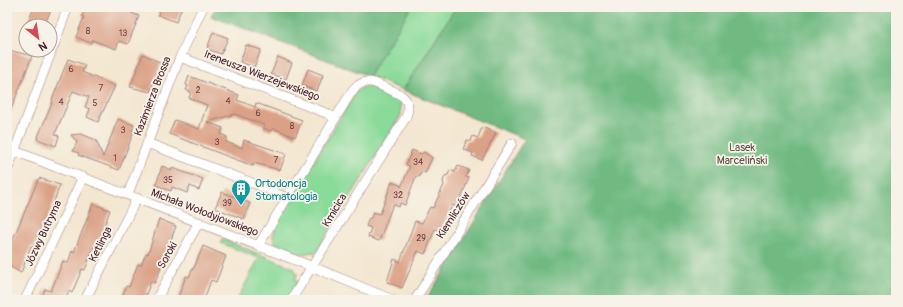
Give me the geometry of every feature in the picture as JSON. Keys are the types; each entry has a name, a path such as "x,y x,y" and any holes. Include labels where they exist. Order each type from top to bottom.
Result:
{"street":[{"path":"7,171 11,149 68,7"},
{"name":"Kazimierza Brossa","path":"128,194 180,57 203,7"},
{"name":"Ireneusza Wierzejewskiego","path":"180,57 326,113 335,118"},
{"name":"Kmicica","path":"291,300 313,267 408,112 407,100 402,94 372,82 367,82 356,86 335,118"},
{"path":"258,246 335,118"},
{"path":"147,143 268,189 286,198"},
{"name":"Kiemliczów","path":"415,300 512,143"},
{"name":"Michała Wołodyjowskiego","path":"11,149 313,267 393,300"},
{"name":"Józwy Butryma","path":"25,300 83,177"},
{"name":"Ketlinga","path":"85,300 137,198"},
{"name":"Soroki","path":"156,300 199,222"}],"green space":[{"path":"216,7 411,7 369,76 211,16"},
{"path":"411,7 456,7 403,90 369,76"},
{"name":"Lasek Marceliński","path":"456,7 896,7 896,300 426,300 525,139 403,90"},
{"path":"365,86 373,86 400,97 401,115 315,254 313,252 302,254 275,243 273,236 275,231 273,229 356,92"},
{"path":"222,239 294,268 297,275 295,280 298,282 286,300 237,300 259,258 221,243"}],"building":[{"path":"34,7 52,7 47,18 30,18"},
{"path":"85,7 117,7 139,16 128,44 119,41 116,49 92,40 91,43 76,37 84,17 82,16"},
{"path":"161,7 182,7 176,22 158,15"},
{"path":"213,32 228,38 221,54 207,49"},
{"path":"246,45 261,50 254,67 240,62"},
{"path":"12,51 18,52 18,58 31,58 7,120 7,64"},
{"path":"143,54 161,63 150,92 130,87"},
{"path":"278,57 292,63 286,79 271,74"},
{"path":"68,59 85,65 82,72 115,86 98,122 87,117 90,109 85,107 89,97 73,91 55,134 59,136 56,146 37,139"},
{"path":"308,69 323,75 317,91 302,86"},
{"path":"189,76 239,95 237,100 255,107 256,103 302,120 295,137 273,128 271,131 263,128 264,125 235,114 207,122 223,128 221,134 227,137 226,142 242,148 244,140 286,154 280,170 254,163 253,166 169,134 175,120 199,129 207,105 189,98 191,92 186,90 188,86 186,85"},
{"path":"118,119 134,125 132,130 134,131 119,170 78,155 79,153 73,151 77,142 71,135 81,134 96,140 103,157"},
{"path":"482,127 496,133 482,160 472,156 473,153 463,149 467,140 471,141 473,136 478,138"},
{"path":"412,150 421,154 424,152 432,158 425,173 422,171 419,177 416,176 405,205 400,203 399,207 393,204 379,241 368,237 371,228 366,226 369,218 371,218 373,212 380,214 392,182 400,185 401,187 410,166 406,165"},
{"path":"162,166 203,179 199,190 190,186 187,193 172,187 171,191 156,185"},
{"path":"458,166 469,170 466,177 469,178 457,207 452,205 441,231 435,229 425,254 418,251 402,288 387,282 394,259 400,262 415,221 422,223 430,207 433,208 444,185 443,181 445,176 448,175 450,170 455,172"},
{"path":"39,178 60,185 44,228 42,227 34,247 31,246 21,273 7,265 7,237 13,239"},
{"path":"222,192 250,203 244,219 215,208"},
{"path":"93,204 110,210 97,247 94,246 85,270 82,269 72,293 69,291 66,297 72,300 41,300 45,289 51,291 63,261 68,263 72,251 74,252"},
{"path":"159,219 176,226 155,283 151,281 144,300 121,300 126,286 129,287 138,264 141,265 146,253 148,254"},
{"path":"203,246 226,256 216,282 211,280 204,300 177,300 186,276 189,277"}],"place":[{"name":"Ortodoncja Stomatologia","path":"241,206"}]}
